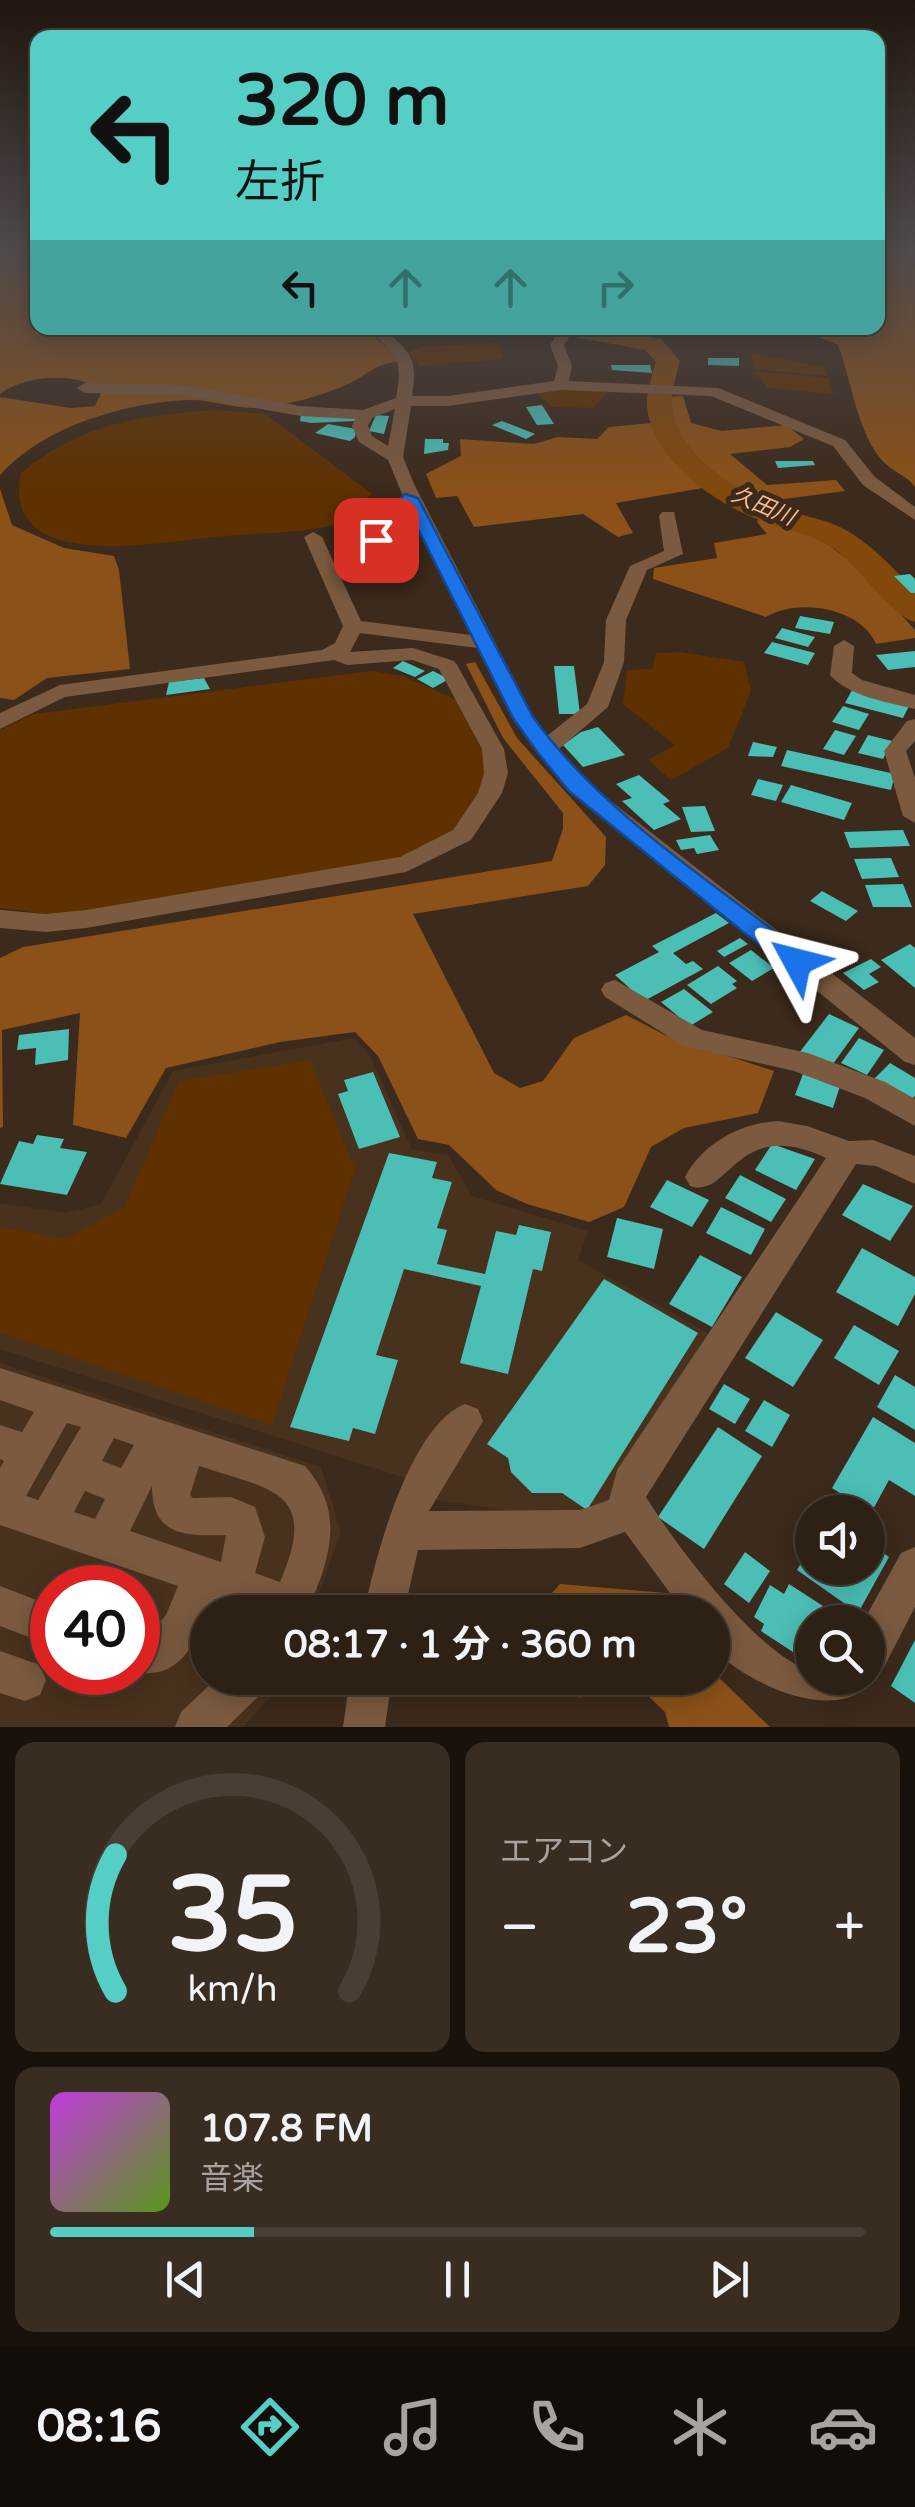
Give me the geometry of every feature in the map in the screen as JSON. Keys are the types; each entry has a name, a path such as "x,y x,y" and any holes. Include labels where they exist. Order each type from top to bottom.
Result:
{"street":[{"path":"383,335 402,353 409,367 395,457 410,498 524,718 546,749 577,786 915,1054"},
{"path":"561,385 565,366 556,345 564,335"},
{"path":"85,388 170,389 300,410 364,415 402,401 436,402 561,385 714,391 838,442 868,481 915,515"},
{"path":"364,415 360,426 365,438 395,457"},
{"path":"376,540 384,524 410,498"},
{"path":"546,749 597,707 614,662 616,620 640,566 674,554 668,516"},
{"path":"0,722 60,691 335,652 344,646 353,626 313,538"},
{"path":"353,626 388,623 485,643"},
{"path":"844,646 840,675 854,685 915,702"},
{"path":"0,919 46,923 86,919 406,864 462,835 490,793 496,773 493,749 447,664 414,654 347,658 335,652"},
{"path":"915,726 896,751 915,816"},
{"path":"615,990 694,1038 798,1060 875,1090 915,1114"},
{"path":"701,1177 740,1142 774,1133 823,1142 846,1154 866,1150 880,1153 915,1171"},
{"path":"696,1595 632,1512 630,1483 846,1154"},
{"path":"0,1384 292,1479 306,1491 314,1509 317,1534 293,1595"},
{"path":"58,1403 15,1448 0,1505 252,1595"},
{"path":"47,1522 106,1418"},
{"path":"388,1595 408,1509 433,1459 465,1421"},
{"path":"104,1542 130,1490 174,1440"},
{"path":"160,1652 174,1640 216,1581 246,1548 248,1532 241,1520 231,1516 185,1517 171,1502 174,1440"},
{"path":"76,1470 130,1490"},
{"path":"403,1531 580,1529 632,1512"},
{"path":"885,1623 915,1567"},
{"path":"0,1606 30,1618"},
{"path":"730,1638 746,1658 795,1692"},
{"path":"196,1727 229,1695"},
{"path":"364,1727 369,1695"},
{"path":"799,1695 822,1703 839,1695"}],"shaded area":[{"path":"0,331 30,331 30,335 373,335 401,361 377,367 325,393 279,405 248,408 188,400 112,412 39,443 0,475 0,397 71,408 95,406 102,391 79,380 51,378 23,383 0,394"},
{"path":"885,331 915,331 915,487 886,464 868,439 838,345 815,335 885,335"},
{"path":"498,343 503,359 419,366 409,352 423,347"},
{"path":"751,353 824,367 828,376 755,369"},
{"path":"754,371 828,378 833,394 768,388"},
{"path":"576,387 610,390 593,408 552,407 536,392"},
{"path":"683,396 691,423 722,431 786,425 804,439 790,447 730,454 767,485 836,480 845,491 762,502 726,484 616,503 633,533 618,537 583,514 474,527 457,496 436,498 426,474 461,456 460,439 534,444 558,437 597,439 609,427 674,421 666,397"},
{"path":"216,410 265,414 372,494 330,526 123,546 58,539 34,527 21,505 21,473 89,432 137,419"},
{"path":"0,489 12,525 64,548 114,556 130,669 47,678 14,700 0,698"},
{"path":"759,517 810,531 859,568 915,630 915,638 876,644 868,631 842,614 810,607 766,617 653,579 654,568 717,558 714,543 767,534 757,522"},
{"path":"680,652 744,662 751,691 728,748 671,780 648,760 675,745 623,704 627,670 652,669 656,653"},
{"path":"475,662 517,738 606,837 605,865 588,886 413,914 494,1073 520,1088 543,1081 574,1038 626,1015 665,1035 774,1071 758,1113 684,1128 651,1147 624,1207 589,1222 527,1204 496,1190 449,1145 418,1139 378,1056 355,1032 280,1042 166,1068 126,1138 73,1125 80,1013 2,1030 0,1128 0,958 23,947 552,861 563,829 563,813 503,738 466,664"},
{"path":"371,671 403,676 457,700 488,759 487,781 449,835 394,860 55,915 0,908 0,730 33,714"},
{"path":"353,1038 370,1055 412,1149 448,1155 472,1196 588,1231 578,1260 708,1333 603,1511 581,1521 437,1500 402,1477 0,1349 0,1203 65,1213 101,1204 173,1071"},
{"path":"310,1060 355,1168 272,1425 0,1333 0,1227 65,1239 124,1208 179,1081"},
{"path":"0,1363 321,1467 341,1532 318,1595 190,1595 190,1695 272,1695 243,1727 0,1727"},
{"path":"560,1584 667,1595 550,1595"},
{"path":"730,1688 770,1727 669,1727 665,1712 647,1695 730,1695"}],"building":[{"path":"708,358 739,358 739,366 708,365"},
{"path":"611,365 650,365 652,373 612,370"},
{"path":"542,405 554,424 537,425 526,407"},
{"path":"301,414 355,415 355,421 311,423 300,421"},
{"path":"376,415 389,416 384,434 369,431"},
{"path":"502,421 535,434 526,439 492,425"},
{"path":"328,424 356,429 355,437 350,441 315,433"},
{"path":"425,439 443,439 443,443 449,443 448,450 424,454"},
{"path":"775,461 813,461 815,465 778,468"},
{"path":"910,574 915,579 915,593 894,576"},
{"path":"800,616 834,622 830,634 795,628"},
{"path":"782,628 815,637 808,647 775,638"},
{"path":"772,642 815,653 808,665 764,653"},
{"path":"915,651 915,667 888,670 876,655"},
{"path":"403,661 425,671 415,677 393,668"},
{"path":"554,666 574,666 580,714 559,714"},
{"path":"433,671 449,679 433,688 417,679"},
{"path":"204,678 210,689 166,695 169,682"},
{"path":"852,690 910,704 903,718 845,703"},
{"path":"843,706 869,714 859,730 832,722"},
{"path":"598,727 625,755 583,767 563,745 581,732"},
{"path":"835,730 856,736 844,755 823,749"},
{"path":"868,735 892,741 883,759 858,753"},
{"path":"753,742 777,747 773,757 748,756"},
{"path":"787,750 895,774 891,790 781,766"},
{"path":"639,775 670,801 663,804 681,819 654,830 622,801 632,798 616,784"},
{"path":"758,779 783,785 776,801 751,795"},
{"path":"791,785 852,803 844,820 781,802"},
{"path":"705,806 715,831 691,832 682,807"},
{"path":"903,830 910,846 850,848 844,832"},
{"path":"710,835 719,850 697,854 694,848 681,850 676,840"},
{"path":"891,858 899,877 862,879 854,859"},
{"path":"903,884 912,907 873,907 865,885"},
{"path":"822,891 858,911 846,921 810,901"},
{"path":"716,913 729,923 673,953 686,964 693,961 703,969 644,1001 615,975 659,952 652,946"},
{"path":"740,938 748,944 724,957 717,951"},
{"path":"910,944 915,948 915,988 881,960"},
{"path":"751,950 774,968 752,981 729,963"},
{"path":"871,959 881,967 869,974 879,982 864,990 843,973"},
{"path":"718,966 737,981 732,984 737,988 711,1004 687,985"},
{"path":"684,989 713,1012 690,1026 661,1002"},
{"path":"829,1014 859,1028 830,1068 799,1053"},
{"path":"69,1029 68,1060 35,1065 36,1048 17,1050 19,1035"},
{"path":"859,1038 884,1050 867,1075 841,1063"},
{"path":"890,1063 915,1078 915,1096 909,1102 873,1080"},
{"path":"373,1072 400,1137 359,1149 338,1094 348,1091 344,1080"},
{"path":"803,1074 840,1086 833,1108 795,1095"},
{"path":"37,1135 64,1139 60,1148 87,1152 67,1195 0,1184 19,1141 33,1144"},
{"path":"772,1144 815,1159 796,1190 755,1170"},
{"path":"389,1153 437,1162 432,1178 452,1182 437,1228 447,1230 437,1264 485,1274 496,1231 516,1235 519,1225 551,1232 542,1271 533,1269 508,1374 460,1363 481,1286 404,1269 376,1355 398,1360 375,1434 353,1428 349,1441 290,1427"},
{"path":"740,1175 786,1199 771,1222 725,1198"},
{"path":"667,1180 709,1200 692,1227 650,1207"},
{"path":"863,1184 913,1206 890,1241 842,1215"},
{"path":"721,1207 765,1229 751,1255 706,1233"},
{"path":"617,1218 663,1229 654,1269 607,1257"},
{"path":"862,1248 915,1277 915,1294 898,1326 836,1292"},
{"path":"700,1255 742,1277 712,1327 669,1304"},
{"path":"604,1279 698,1333 587,1510 562,1493 532,1493 511,1472 508,1458 487,1444"},
{"path":"776,1312 823,1340 793,1387 745,1358"},
{"path":"854,1325 899,1351 879,1385 834,1358"},
{"path":"895,1375 915,1387 915,1430 877,1407"},
{"path":"724,1384 750,1399 735,1424 709,1409"},
{"path":"764,1400 790,1415 772,1447 745,1431"},
{"path":"873,1417 915,1443 915,1496 889,1480 881,1495 843,1495 832,1488"},
{"path":"718,1427 762,1456 704,1549 658,1517"},
{"path":"745,1552 770,1571 749,1603 724,1584"},
{"path":"789,1584 821,1605 795,1605 795,1653 761,1631 764,1624 754,1617 770,1585 784,1594"},
{"path":"818,1585 874,1585 862,1605 847,1605"},
{"path":"915,1640 915,1703 891,1686"}],"waterway":[{"name":"久田川","path":"604,335 653,344 668,361 660,395 661,414 669,433 694,467 747,504 836,537 873,566 915,612"}],"route":[{"path":"376,540 384,524 410,498 524,718 546,749 577,786 797,962"}]}
